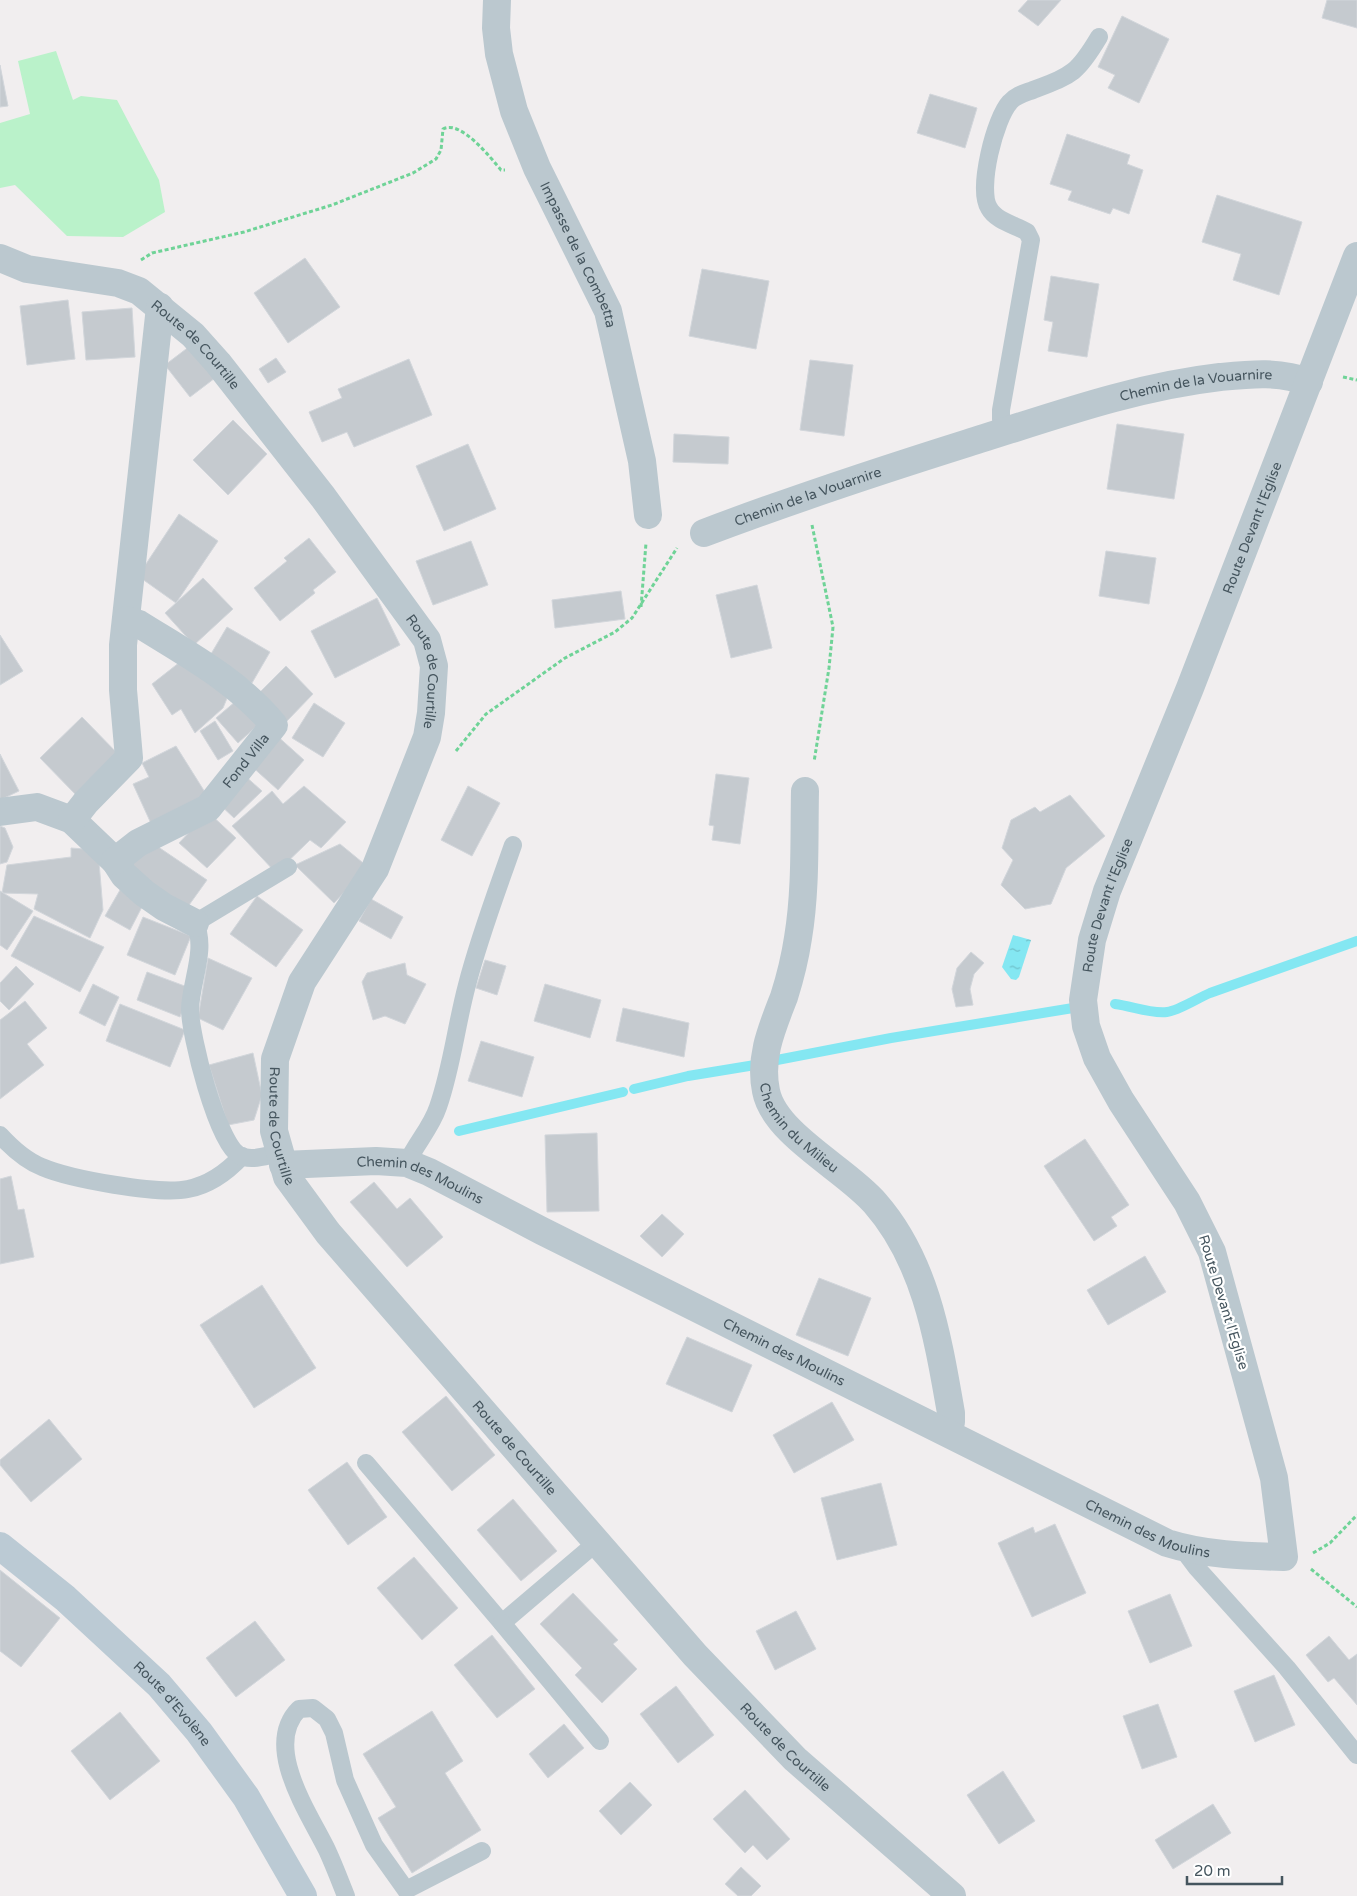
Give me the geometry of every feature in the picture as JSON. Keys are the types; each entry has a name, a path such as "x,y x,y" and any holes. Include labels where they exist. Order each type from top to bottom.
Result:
{"main road":[{"name":"Route d'Evolène","path":"0,1546 64,1598 159,1685 199,1732 246,1797 300,1895"}],"street":[{"name":"Impasse de la Combetta","path":"497,0 496,28 498,54 514,111 537,168 608,311 642,461 648,515"},
{"name":"Route Devant l'Eglise","path":"1294,1556 1212,1252 1187,1202 1121,1101 1097,1058 1086,1026 1083,1000 1092,940 1107,891 1190,688 1357,256"},
{"name":"Route de Courtille","path":"0,258 27,269 118,284 139,291 193,335 218,363 323,497 427,640 434,666 431,713 427,737 375,869 302,982 275,1059 274,1131 287,1177 328,1233 695,1655 795,1759 952,1896"},
{"path":"72,820 86,802 129,758 122,668 160,307"},
{"name":"Chemin de la Vouarnire","path":"704,533 805,495 1134,392 1199,380 1251,374 1281,374 1309,382"},
{"name":"Fond Villa","path":"115,861 138,843 208,808 274,725 258,706 235,686 139,624 127,620"},
{"name":"Chemin du Milieu","path":"805,791 802,910 792,969 768,1038 765,1055 766,1092 771,1106 793,1134 857,1185 875,1202 899,1235 916,1269 932,1319 951,1413 951,1422 946,1432"},
{"path":"0,812 37,807 72,820 115,861 124,875 144,893 164,907 195,923"},
{"name":"Chemin des Moulins","path":"282,1159 407,1163 430,1172 550,1236 1167,1543 1186,1549 1217,1553 1294,1556"}],"lane":[{"path":"1005,431 1001,419 1001,410 1031,240 1027,232 998,217 989,208 984,194 988,162 1009,103 1017,96 1066,77 1082,65 1098,37"},
{"path":"407,1163 412,1151 429,1129 438,1108 453,1054 472,969 513,845"},
{"path":"282,1159 242,1156 230,1146 220,1130 192,1029 190,1009 200,934 195,923 288,867"},
{"path":"0,1135 41,1167 71,1177 164,1190 186,1190 200,1186 232,1167 242,1156"},
{"path":"366,1464 600,1741"},
{"path":"502,1623 596,1543"},
{"path":"1186,1549 1188,1556 1197,1568 1287,1668 1357,1754"},
{"path":"346,1896 289,1772 286,1734 291,1717 299,1709 313,1708 327,1720 339,1750 345,1780 374,1845 406,1890 482,1851"}],"path":[{"path":"118,284 143,258 152,253 244,232 332,205 413,174 436,159 441,150 443,128 448,126 455,127 481,146 502,170 507,170"},
{"path":"805,495 832,614 833,627 829,668 811,780 805,791"},
{"path":"641,608 648,515"},
{"path":"451,757 486,714 565,658 614,632 632,618 641,608 677,548 704,533"},
{"path":"1294,1556 1311,1554 1330,1543 1357,1514"},
{"path":"1294,1556 1357,1607"}],"green space":[{"path":"56,51 73,100 81,96 117,100 159,180 165,212 123,237 67,236 15,185 0,188 0,123 30,114 18,61"}],"water":[{"path":"1013,935 1031,940 1019,977 1016,980 1011,979 1002,967"}],"building":[{"path":"1028,0 1061,0 1038,26 1018,11"},
{"path":"1327,0 1357,0 1357,28 1322,18"},
{"path":"1122,16 1169,39 1139,103 1108,88 1115,75 1098,67"},
{"path":"0,65 8,106 0,107"},
{"path":"930,94 977,108 965,148 917,133"},
{"path":"1067,134 1130,155 1127,164 1143,170 1129,214 1113,208 1110,214 1068,200 1072,191 1050,184"},
{"path":"1217,195 1302,222 1279,295 1233,280 1241,254 1202,242"},
{"path":"305,258 340,307 288,343 254,293"},
{"path":"702,269 769,281 756,349 689,336"},
{"path":"1051,276 1099,284 1087,357 1048,351 1053,322 1044,320"},
{"path":"68,300 75,359 27,365 20,306"},
{"path":"132,308 135,357 86,360 82,312"},
{"path":"190,346 215,378 190,397 165,365"},
{"path":"276,358 286,372 268,383 259,369"},
{"path":"409,359 432,415 354,447 347,432 322,442 309,412 342,398 338,389"},
{"path":"810,360 853,365 844,436 800,430"},
{"path":"233,420 267,454 228,495 193,460"},
{"path":"1117,424 1184,434 1174,499 1107,489"},
{"path":"674,434 729,437 728,464 673,462"},
{"path":"468,444 496,509 444,531 416,466"},
{"path":"179,514 218,541 176,603 138,576"},
{"path":"309,538 336,572 313,590 315,593 280,621 254,588 287,561 284,558"},
{"path":"471,541 488,585 433,605 416,561"},
{"path":"1106,551 1156,558 1149,604 1099,596"},
{"path":"203,578 233,609 194,645 165,613"},
{"path":"757,585 772,648 731,658 716,595"},
{"path":"621,591 625,619 555,628 552,600"},
{"path":"377,598 400,645 335,678 311,631"},
{"path":"227,627 270,652 252,683 208,659"},
{"path":"0,635 23,671 0,685"},
{"path":"180,662 230,691 223,708 195,733 181,709 172,715 152,684"},
{"path":"286,666 313,694 286,722 258,694"},
{"path":"236,701 258,725 238,743 216,718"},
{"path":"314,703 345,723 323,757 292,738"},
{"path":"82,717 119,755 77,796 40,758"},
{"path":"215,721 233,751 218,760 200,731"},
{"path":"275,734 304,760 278,790 249,764"},
{"path":"176,746 208,797 154,830 133,784 149,777 142,763"},
{"path":"0,754 19,791 0,800"},
{"path":"243,774 262,791 234,818 217,802"},
{"path":"716,774 749,778 740,844 712,840 714,826 709,825"},
{"path":"304,786 346,822 321,848 310,840 276,873 232,826 272,791 283,804"},
{"path":"468,786 500,803 472,856 441,840"},
{"path":"1070,795 1105,836 1066,868 1051,904 1025,909 1001,885 1013,860 1002,848 1011,820 1035,807 1040,812"},
{"path":"208,812 236,838 207,868 179,843"},
{"path":"0,826 5,828 13,847 7,862 0,864"},
{"path":"148,840 207,880 184,912 126,873"},
{"path":"340,844 368,867 334,903 295,865"},
{"path":"71,848 98,850 103,910 90,938 34,909 38,894 2,893 7,865 71,857"},
{"path":"120,890 144,903 130,930 105,916"},
{"path":"0,891 33,911 7,950 0,945"},
{"path":"257,896 303,930 276,967 230,934"},
{"path":"371,899 403,917 391,939 359,921"},
{"path":"34,916 104,947 80,992 11,956"},
{"path":"143,917 191,936 175,975 127,955"},
{"path":"971,952 984,963 974,974 970,989 973,1005 956,1007 952,989 957,968"},
{"path":"208,958 252,978 223,1030 198,1018"},
{"path":"485,960 506,966 497,995 476,988"},
{"path":"405,963 407,975 426,984 405,1024 385,1016 373,1020 362,982 367,973"},
{"path":"16,966 34,984 9,1010 0,1001 0,983"},
{"path":"147,972 190,988 180,1017 137,1000"},
{"path":"93,984 119,997 105,1026 79,1013"},
{"path":"545,984 601,1000 590,1038 534,1021"},
{"path":"25,1001 47,1028 27,1044 44,1065 0,1099 0,1020"},
{"path":"120,1004 185,1030 170,1067 106,1041"},
{"path":"623,1008 689,1023 684,1057 616,1041"},
{"path":"481,1041 534,1057 522,1097 468,1081"},
{"path":"253,1053 262,1095 254,1120 228,1125 209,1065"},
{"path":"597,1133 599,1211 547,1212 545,1135"},
{"path":"1085,1139 1129,1205 1111,1217 1117,1226 1094,1241 1044,1166"},
{"path":"11,1176 18,1210 24,1209 34,1257 0,1264 0,1179"},
{"path":"374,1182 397,1209 410,1198 443,1237 407,1267 350,1202"},
{"path":"662,1214 684,1234 662,1257 640,1236"},
{"path":"1145,1256 1166,1292 1108,1325 1087,1290"},
{"path":"819,1278 871,1298 848,1356 796,1335"},
{"path":"262,1285 316,1368 254,1408 200,1325"},
{"path":"687,1337 752,1365 732,1412 666,1384"},
{"path":"446,1396 495,1455 452,1491 402,1432"},
{"path":"832,1402 854,1440 794,1473 773,1435"},
{"path":"49,1419 82,1459 31,1502 0,1465 0,1460"},
{"path":"347,1462 387,1517 348,1545 308,1490"},
{"path":"881,1483 897,1545 837,1560 821,1498"},
{"path":"513,1499 557,1551 521,1581 477,1530"},
{"path":"1055,1524 1086,1593 1032,1617 998,1543 1033,1527 1035,1533"},
{"path":"414,1557 458,1608 422,1640 377,1588"},
{"path":"0,1570 60,1618 21,1667 0,1651"},
{"path":"573,1593 618,1640 613,1644 637,1669 602,1703 575,1675 582,1668 540,1624"},
{"path":"1170,1594 1192,1646 1150,1663 1128,1611"},
{"path":"796,1611 816,1649 775,1670 756,1631"},
{"path":"255,1621 285,1660 236,1697 206,1658"},
{"path":"492,1635 535,1689 497,1718 454,1665"},
{"path":"1329,1636 1349,1660 1357,1654 1357,1705 1334,1678 1328,1682 1306,1655"},
{"path":"1274,1675 1295,1725 1255,1742 1234,1691"},
{"path":"676,1686 714,1735 678,1763 640,1714"},
{"path":"1158,1704 1177,1757 1142,1769 1123,1716"},
{"path":"432,1711 463,1761 445,1773 481,1830 412,1873 378,1818 396,1807 363,1754"},
{"path":"120,1712 160,1761 110,1800 71,1751"},
{"path":"564,1724 584,1748 548,1778 529,1754"},
{"path":"1003,1771 1035,1821 999,1844 967,1795"},
{"path":"630,1782 652,1805 621,1835 599,1811"},
{"path":"745,1790 790,1839 767,1860 753,1845 745,1853 713,1819"},
{"path":"1213,1804 1231,1833 1173,1869 1155,1840"},
{"path":"741,1867 761,1886 751,1896 738,1896 725,1884"}],"waterway":[{"path":"1115,1004 1154,1012 1172,1011 1210,993 1357,941"},
{"path":"777,1060 891,1038 1073,1008"},
{"path":"634,1089 688,1076 755,1065"},
{"path":"459,1131 623,1092"}]}
